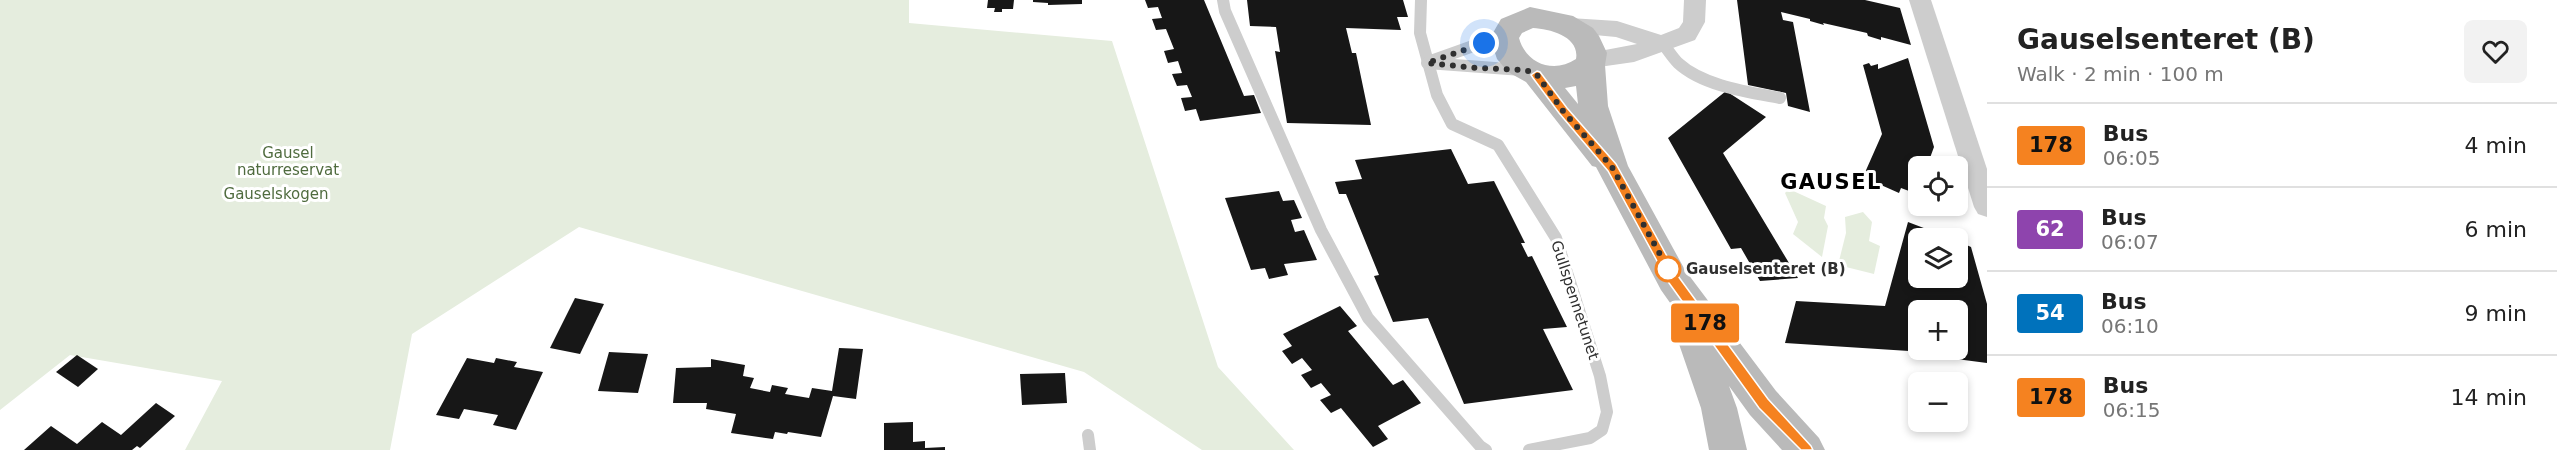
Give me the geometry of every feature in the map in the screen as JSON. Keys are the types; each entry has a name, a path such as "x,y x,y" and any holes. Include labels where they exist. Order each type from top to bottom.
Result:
{"main road":[{"path":"1544,0 1567,25 1583,36 1591,48 1593,106 1612,167 1673,280 1763,404 1806,450"},
{"path":"1567,25 1548,18 1530,17 1505,21 1504,47 1512,60 1532,73 1554,79 1570,78 1582,73 1591,63"},
{"path":"1532,73 1612,167"},
{"path":"1673,280 1719,408 1728,450"}],"street":[{"path":"1591,63 1634,54 1687,34 1694,22 1695,0"},
{"path":"1920,0 1987,207"},
{"path":"1567,25 1617,29 1664,44"}],"lane":[{"path":"1223,0 1225,11 1321,230 1368,318 1480,446 1486,450"},
{"name":"Gullspennetunet","path":"1422,0 1420,33 1437,95 1452,124 1498,145 1556,238 1600,376 1607,412 1602,430 1590,438 1529,450"},
{"path":"1427,63 1505,21"},
{"path":"1664,44 1678,64 1694,72 1746,92 1780,98"},
{"path":"1427,63 1532,73"},
{"path":"1088,435 1090,450"}],"green space":[{"name":"Gauselskogen","path":"0,0 909,0 909,23 1112,41 1218,367 1294,450 1202,450 1084,372 579,227 412,334 390,450 185,450 222,381 70,355 0,410"},
{"path":"1789,189 1826,206 1824,218 1828,226 1822,257 1793,234 1798,222 1785,193"},
{"path":"1863,212 1872,222 1869,241 1880,246 1874,274 1838,265 1846,233 1845,217"}],"building":[{"path":"988,0 1014,0 1013,9 994,12 995,8 987,8"},
{"path":"1033,0 1082,0 1082,4 1048,5 1048,3 1033,2"},
{"path":"1145,0 1204,0 1244,96 1254,95 1261,113 1200,121 1196,109 1185,111 1181,98 1192,97 1187,85 1177,86 1172,74 1182,73 1178,61 1168,63 1164,51 1174,49 1166,29 1156,30 1152,19 1162,18 1158,7 1148,8"},
{"path":"1247,0 1403,0 1408,17 1397,17 1401,30 1346,28 1352,53 1356,53 1371,125 1287,123 1275,51 1280,52 1276,27 1250,26"},
{"path":"1737,0 1865,0 1900,8 1911,45 1881,37 1881,40 1868,36 1867,33 1823,23 1824,25 1781,12 1783,20 1793,22 1810,112 1788,106 1786,93 1748,85"},
{"path":"1908,58 1934,147 1931,156 1908,156 1908,191 1901,188 1899,193 1863,177 1882,134 1863,65 1878,64 1878,69"},
{"path":"1726,91 1766,117 1723,153 1798,278 1760,281 1741,248 1731,249 1668,138"},
{"path":"1451,149 1468,184 1494,181 1525,243 1521,243 1528,257 1532,256 1567,327 1543,329 1573,390 1464,404 1428,318 1393,322 1374,276 1379,275 1346,194 1339,194 1335,182 1362,179 1355,160"},
{"path":"1279,191 1283,201 1294,200 1302,218 1291,220 1295,232 1304,230 1317,260 1284,264 1288,275 1269,279 1265,268 1251,270 1225,198"},
{"path":"1908,222 1924,228 1908,228 1908,288 1968,288 1968,246 1971,247 1987,304 1987,363 1964,360 1968,360 1968,300 1908,300 1908,351 1785,343 1796,301 1885,306"},
{"path":"575,298 604,304 580,354 550,348"},
{"path":"1340,306 1357,326 1348,331 1393,385 1403,380 1421,403 1378,426 1388,439 1373,447 1341,408 1331,413 1320,400 1331,395 1321,383 1311,388 1301,375 1312,370 1302,358 1292,364 1282,351 1292,346 1283,334"},
{"path":"839,348 863,349 856,399 833,396 821,437 775,432 773,439 731,433 736,414 706,409 707,403 673,403 676,368 711,367 711,359 745,365 743,376 754,378 750,388 770,392 772,385 788,388 785,394 809,398 812,388 832,391"},
{"path":"609,352 648,354 638,393 598,391"},
{"path":"77,355 98,369 78,387 56,372"},
{"path":"467,358 494,363 496,358 517,362 514,367 543,372 516,430 493,425 498,415 464,409 459,419 436,415"},
{"path":"1065,373 1067,403 1022,405 1020,374"},
{"path":"156,403 175,416 140,448 137,446 132,450 24,450 51,426 77,444 102,422 121,435"},
{"path":"913,422 913,442 925,441 925,448 945,447 945,450 884,450 884,423"}],"bus line":[{"name":"178","path":"1537,75 1563,111 1612,167 1673,280 1763,404 1806,450"}],"place":[{"name":"Gauselsenteret (B)","path":"1668,269"}],"district":[{"name":"GAUSEL","path":"1831,182"}],"route":[{"path":"1484,43 1427,63 1526,70 1537,75 1563,111 1612,167 1668,269"}],"park label":[{"name":"Gausel naturreservat","path":"288,162"}]}
